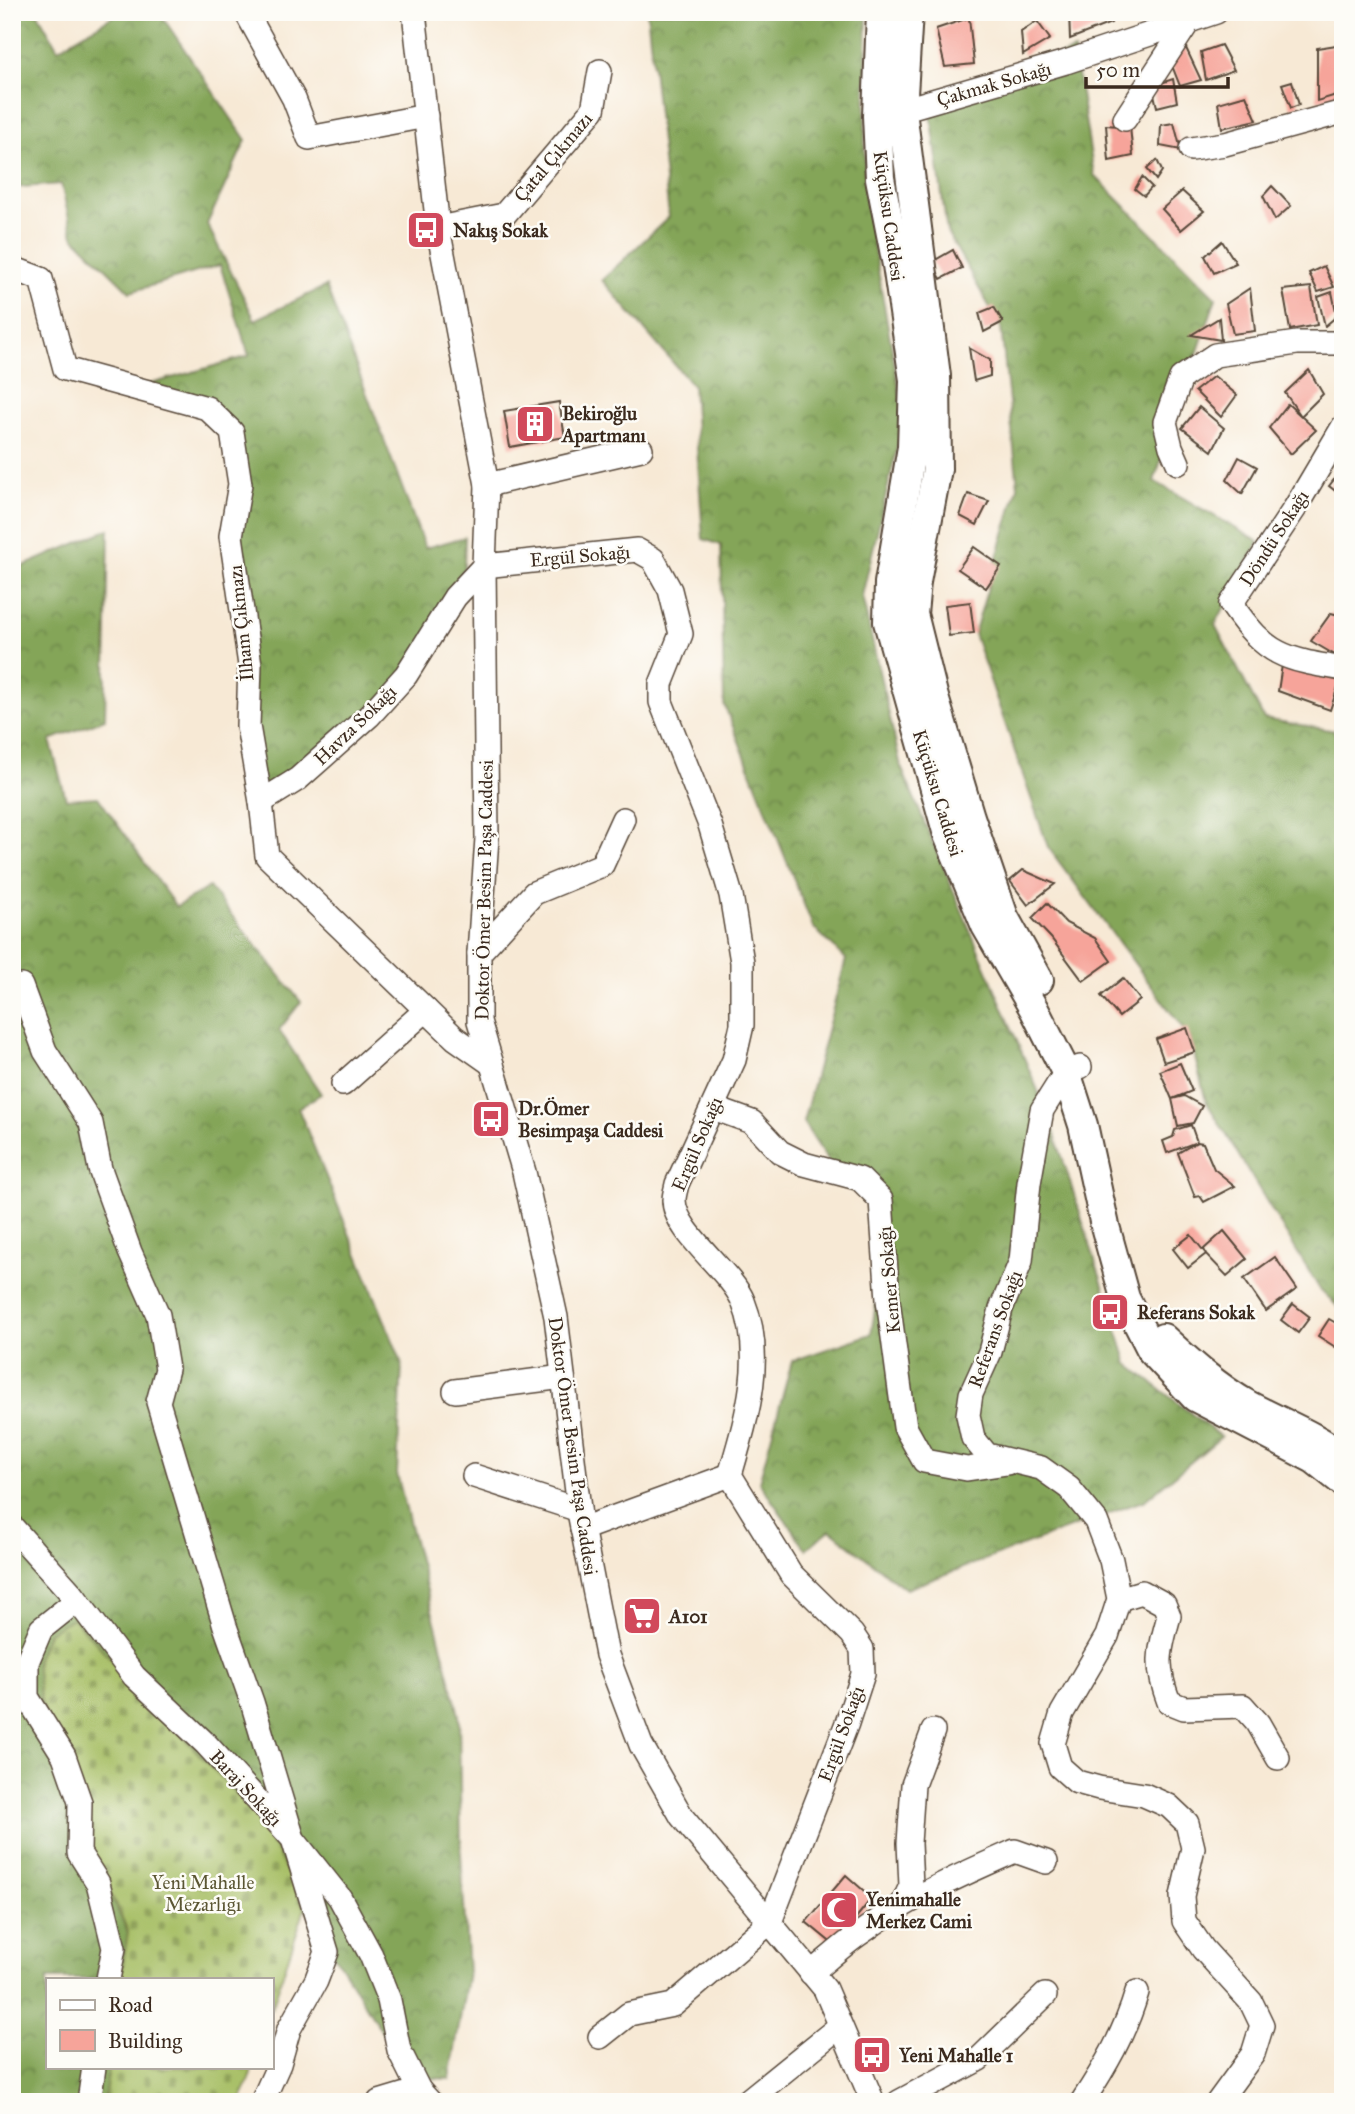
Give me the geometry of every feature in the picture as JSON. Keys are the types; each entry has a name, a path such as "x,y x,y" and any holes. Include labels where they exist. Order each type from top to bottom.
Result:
{"main road":[{"name":"Küçüksu Caddesi","path":"881,12 890,113 936,376 937,470 916,582 913,614 933,694 970,817 1004,917 1048,998 1073,1070 1101,1125 1139,1283 1163,1338 1206,1378 1248,1405 1319,1439 1343,1457"},
{"name":"Küçüksu Caddesi","path":"890,113 908,12"},
{"name":"Küçüksu Caddesi","path":"1073,1070 1105,1226 1125,1298 1152,1351 1195,1397 1314,1459 1343,1482"}],"street":[{"path":"246,12 294,99 309,138 426,116"},
{"name":"Doktor Ömer Besim Paşa Caddesi","path":"414,12 438,228 487,485 484,566 487,838 479,953 479,1021 524,1172 556,1317 581,1519 607,1656 642,1745 682,1817 825,1989 873,2102"},
{"name":"Çakmak Sokağı","path":"890,113 1066,62 1216,12"},
{"path":"1125,118 1188,21"},
{"name":"Çatal Çıkmazı","path":"438,228 504,215 593,110 600,71"},
{"path":"1191,149 1225,144 1343,112"},
{"name":"İlham Çıkmazı","path":"12,268 41,279 65,369 207,408 232,432 240,484 231,536 250,665 248,726 267,856 455,1038 492,1064"},
{"path":"1178,463 1165,422 1181,378 1215,355 1297,343 1343,343"},
{"name":"Döndü Sokağı","path":"1341,432 1295,508 1231,604 1247,628 1269,648 1295,660 1343,669"},
{"path":"487,485 641,449"},
{"name":"Ergül Sokağı","path":"484,566 637,550 653,559 670,590 681,634 661,684 661,702 710,825 731,895 742,961 742,1025 734,1060 677,1184 673,1202 682,1225 743,1300 754,1341 749,1408 730,1475 791,1574 852,1633 862,1650 863,1674 848,1723 770,1922"},
{"name":"Havza Sokağı","path":"261,802 298,779 369,716 406,675 455,597 484,566"},
{"path":"479,953 534,893 602,865 624,819"},
{"path":"21,986 45,1051 91,1124 100,1169 130,1252 158,1315 167,1369 158,1402 225,1626 252,1703 293,1839 340,1898 371,1955 389,2000 399,2050 424,2096 379,2102"},
{"path":"343,1084 426,1010"},
{"name":"Referans Sokağı","path":"1073,1070 1042,1110 1028,1183 1021,1261 1001,1309 990,1352 971,1394 968,1415 973,1438 987,1455 1041,1468 1069,1488 1096,1521 1111,1560 1119,1599 1107,1636 1062,1713 1053,1744 1060,1767 1077,1782 1144,1795 1169,1806 1187,1823 1193,1847 1182,1896 1184,1921 1203,1949 1251,2002 1262,2025 1253,2054 1217,2102"},
{"name":"Kemer Sokağı","path":"713,1108 752,1122 780,1152 804,1164 860,1179 881,1200 888,1300 905,1427 924,1461 967,1469 1014,1462"},
{"path":"455,1391 563,1377"},
{"path":"474,1476 581,1519 730,1475"},
{"name":"Baraj Sokağı","path":"12,1527 76,1601 134,1676 206,1744 293,1839 327,1952 316,1981 289,2029 279,2064 262,2102"},
{"path":"1119,1599 1142,1592 1164,1604 1169,1616 1160,1649 1159,1677 1169,1702 1184,1708 1242,1706 1258,1723 1279,1758"},
{"path":"76,1601 41,1629 27,1662 27,1697 64,1756 80,1802 79,1853 98,1883 114,1948 108,1978"},
{"path":"901,1907 911,1886 909,1843 913,1785 933,1731"},
{"path":"811,1973 862,1932 901,1907 1015,1851 1046,1862"},
{"path":"600,2037 629,2014 673,2004 770,1922"},
{"path":"1082,2102 1107,2064 1130,2016 1137,1992"},
{"path":"899,2102 979,2059 1045,1995"},
{"path":"746,2102 840,2026"},
{"path":"89,2102 94,2068"}],"green space":[{"path":"12,12 37,12 58,49 120,12 159,12 246,140 207,224 255,320 326,286 425,548 465,537 464,567 404,679 253,806 238,472 216,413 126,391 249,356 220,265 130,292 73,236 61,184 12,188"},
{"path":"647,12 867,12 864,191 904,418 862,596 901,767 1050,1119 1128,1364 1221,1437 1145,1500 906,1589 830,1530 806,1549 759,1482 792,1361 871,1334 879,1285 876,1203 841,1181 803,1122 846,959 813,927 724,704 721,545 703,539 693,386 602,280 669,217"},
{"path":"1074,50 1094,175 1216,298 1154,481 1259,542 1215,625 1264,719 1343,732 1343,1312 1319,1288 1206,1101 1190,1038 1048,847 974,634 1018,487 1001,327 947,232 930,107"},
{"path":"109,529 105,719 50,740 66,799 98,797 176,907 209,887 301,1002 279,1030 321,1094 298,1108 402,1363 397,1474 459,1715 461,1854 468,1972 450,2079 410,2077 305,1908 88,1846 128,1932 121,1978 46,1978 46,2068 109,2068 104,2102 12,2102 12,571"},
{"name":"Yeni Mahalle Mezarlıḡı","path":"73,1618 261,1821 305,1908 273,2004 273,1978 121,1978 128,1931 88,1846 40,1697 36,1661 49,1632"},
{"path":"109,2068 253,2068 241,2102 104,2102"}],"building":[{"path":"966,12 984,12 969,18"},
{"path":"1069,12 1106,12 1111,23 1070,39"},
{"path":"969,18 974,64 945,67 936,29"},
{"path":"1037,21 1050,39 1023,55 1021,32"},
{"path":"1343,44 1343,93 1317,101 1317,48"},
{"path":"1221,45 1234,70 1206,80 1201,52"},
{"path":"1186,48 1201,80 1180,86 1169,58"},
{"path":"1173,79 1177,102 1157,107 1152,86"},
{"path":"1292,81 1299,105 1291,108 1282,84"},
{"path":"1246,95 1257,120 1222,128 1218,103"},
{"path":"1174,123 1181,150 1160,146 1161,125"},
{"path":"1106,125 1130,127 1133,156 1109,161"},
{"path":"1157,160 1162,171 1156,180 1147,169"},
{"path":"1142,177 1152,187 1144,196 1135,189"},
{"path":"1272,186 1291,206 1275,220 1263,196"},
{"path":"1182,191 1204,211 1181,230 1162,209"},
{"path":"1222,241 1236,263 1214,273 1205,256"},
{"path":"953,250 962,268 941,279 932,262"},
{"path":"1324,266 1334,287 1318,292 1309,273"},
{"path":"1311,287 1317,325 1290,330 1283,290"},
{"path":"1250,288 1255,331 1233,334 1226,304"},
{"path":"1332,292 1337,316 1325,326 1318,297"},
{"path":"994,307 1003,322 984,332 979,313"},
{"path":"1219,318 1221,340 1191,335"},
{"path":"969,348 990,360 990,376 974,381"},
{"path":"1309,370 1323,394 1301,416 1285,393"},
{"path":"1214,376 1237,395 1221,417 1195,391"},
{"name":"Bekiroğlu Apartmanı","path":"559,402 565,437 510,447 504,411"},
{"path":"1288,404 1316,430 1291,454 1269,428"},
{"path":"1199,407 1224,428 1212,451 1182,428"},
{"path":"1239,457 1257,467 1242,494 1227,480"},
{"path":"1343,468 1343,497 1329,486"},
{"path":"968,494 989,501 977,525 960,516"},
{"path":"974,547 1001,566 986,588 958,569"},
{"path":"970,602 974,633 949,636 945,605"},
{"path":"1331,613 1343,616 1343,646 1335,655 1311,641"},
{"path":"1282,665 1343,672 1330,710 1278,691"},
{"path":"1023,870 1055,884 1028,905 1010,881"},
{"path":"1047,903 1066,923 1095,938 1111,961 1083,981 1051,938 1032,918"},
{"path":"1123,978 1140,1000 1119,1017 1101,996"},
{"path":"1187,1028 1195,1052 1164,1062 1156,1039"},
{"path":"1180,1063 1192,1091 1172,1099 1160,1071"},
{"path":"1184,1096 1202,1106 1193,1123 1178,1126 1172,1099"},
{"path":"1191,1125 1197,1142 1167,1153 1163,1141 1173,1137 1175,1130"},
{"path":"1197,1142 1203,1143 1214,1169 1235,1186 1204,1202 1200,1196 1195,1197 1178,1153"},
{"path":"1224,1231 1247,1259 1227,1276 1204,1249"},
{"path":"1191,1235 1206,1254 1188,1268 1173,1249"},
{"path":"1275,1257 1297,1289 1266,1311 1244,1279"},
{"path":"1293,1304 1310,1317 1298,1333 1281,1320"},
{"path":"1329,1319 1343,1327 1343,1346 1340,1350 1318,1336"},
{"name":"Yenimahalle Merkez Cami","path":"846,1875 872,1898 834,1945 806,1922"}],"place":[{"name":"Nakış Sokak","path":"426,230"},
{"name":"Bekiroğlu Apartmanı","path":"535,424"},
{"name":"Dr.Ömer Besimpaşa Caddesi","path":"491,1119"},
{"name":"Referans Sokak","path":"1110,1312"},
{"name":"A101","path":"642,1616"},
{"name":"Yenimahalle Merkez Cami","path":"839,1910"},
{"name":"Yeni Mahalle 1","path":"872,2055"}]}
